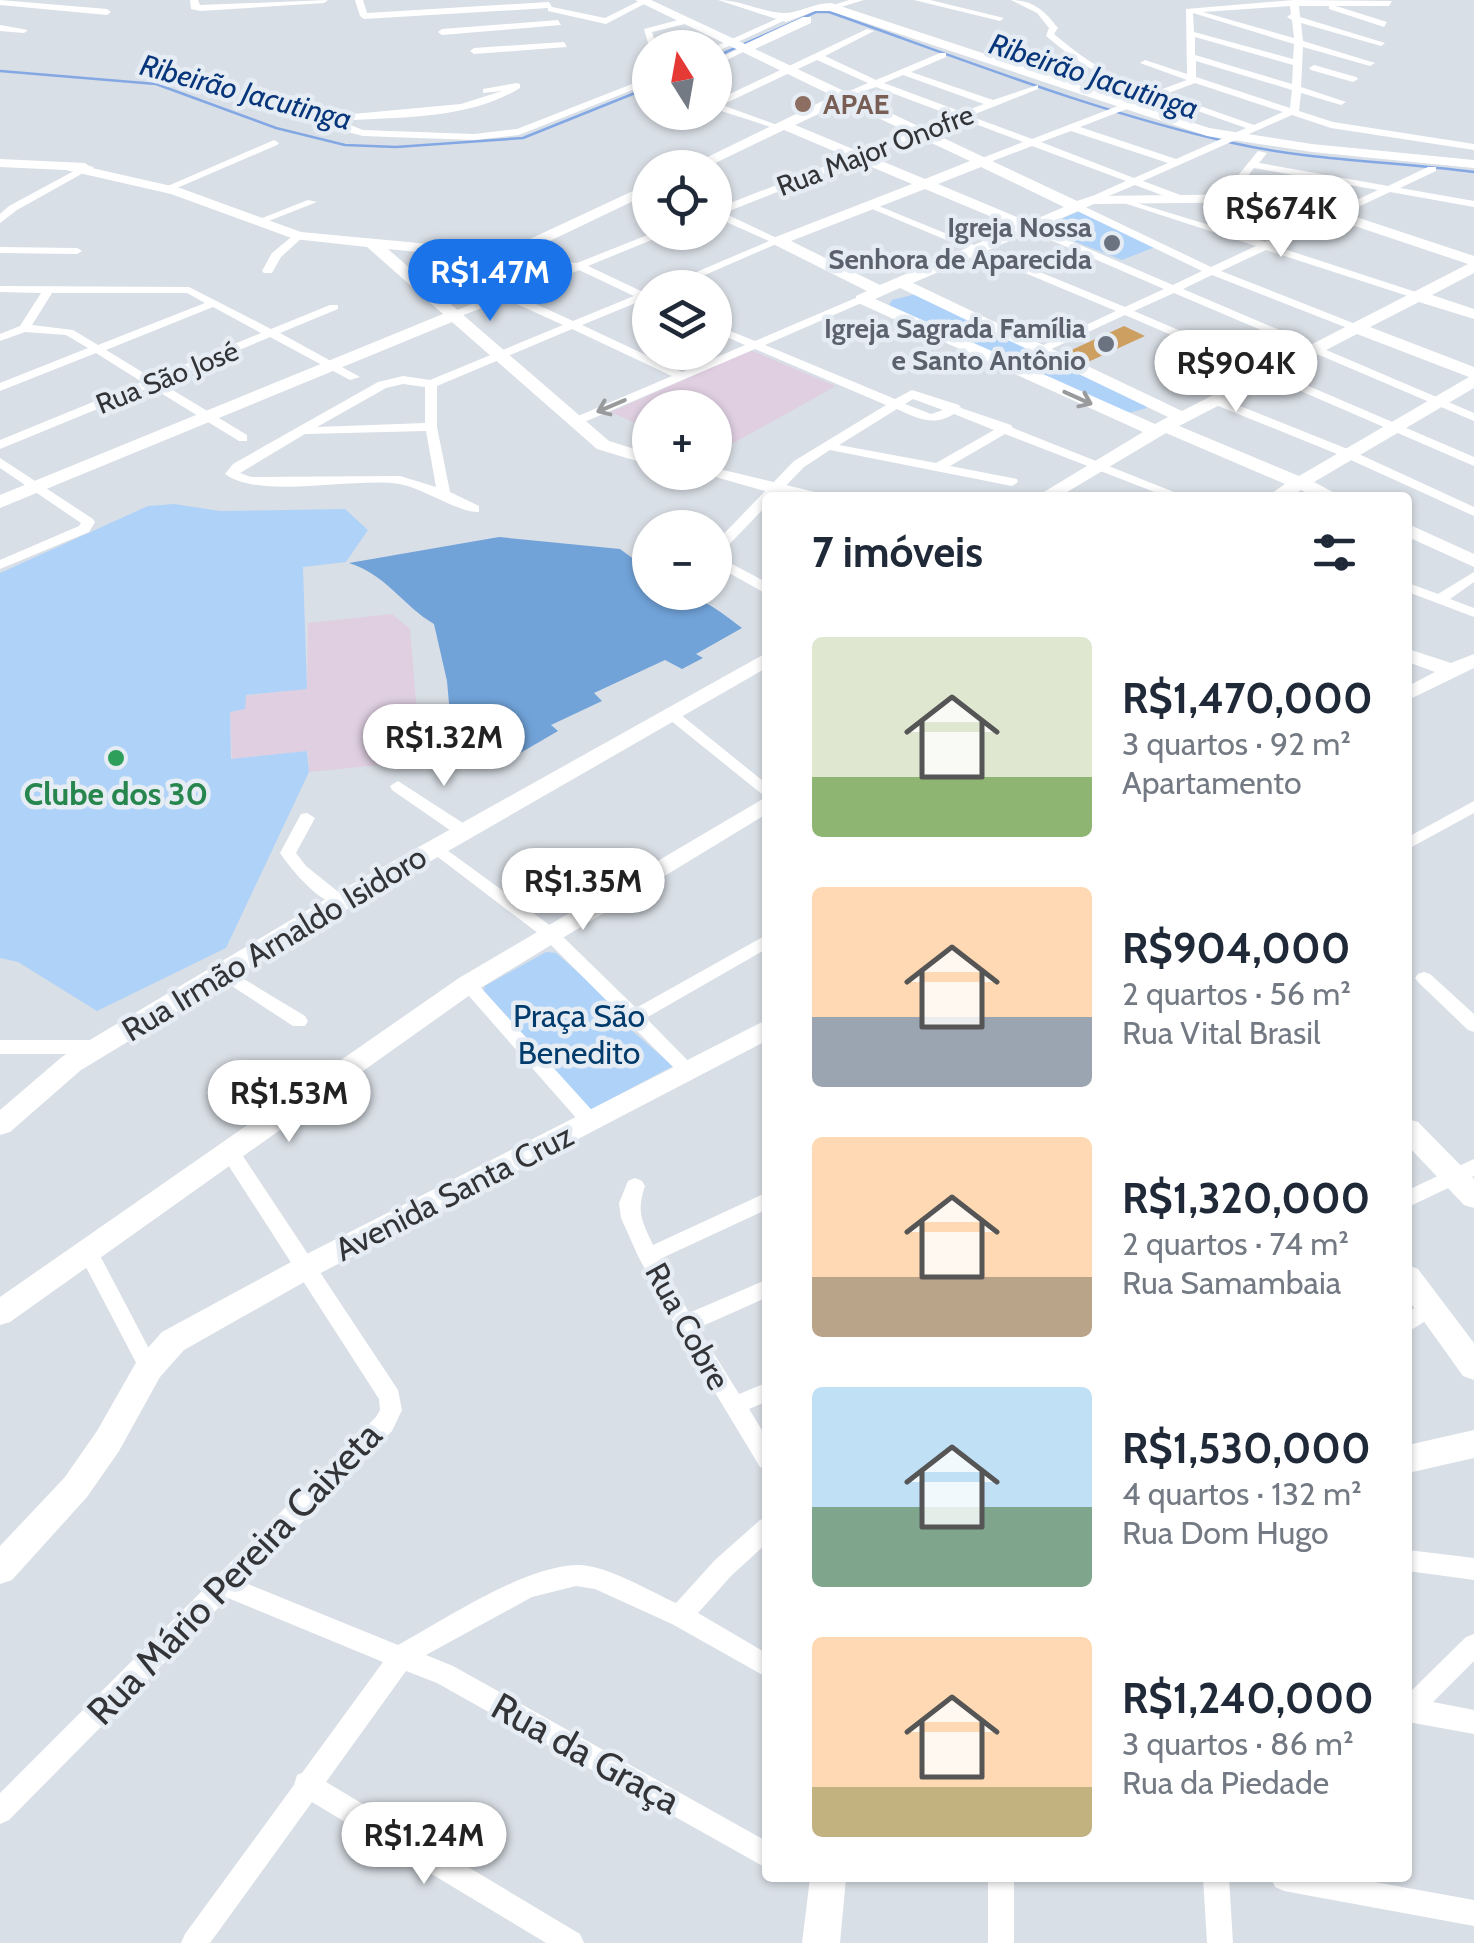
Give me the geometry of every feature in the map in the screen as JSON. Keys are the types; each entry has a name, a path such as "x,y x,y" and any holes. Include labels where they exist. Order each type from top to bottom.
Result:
{"street":[{"path":"0,11 47,8 64,0"},
{"path":"194,4 324,0"},
{"path":"359,0 364,16 549,5 606,21 642,1 698,30"},
{"path":"724,0 786,18"},
{"path":"732,46 805,9 831,8 860,0"},
{"path":"918,0 1000,18"},
{"path":"1015,0 1040,11 1054,28 1049,34 1095,71 1155,96 1255,128"},
{"path":"300,17 302,1"},
{"path":"0,2 107,12"},
{"path":"1188,11 1294,3 1389,3"},
{"path":"575,422 1291,112 1297,107 1298,89 1299,42 1294,3"},
{"path":"1317,3 1384,24"},
{"path":"474,51 565,50 549,5"},
{"path":"1252,5 1381,44"},
{"path":"831,8 1119,110"},
{"path":"1188,11 1192,81"},
{"path":"1188,11 1370,63"},
{"path":"732,47 817,17 1034,87 1226,141 1474,164"},
{"path":"651,30 682,22"},
{"path":"442,32 558,24"},
{"path":"0,28 24,30"},
{"path":"732,96 870,32"},
{"path":"1189,32 1353,79"},
{"path":"732,47 1211,271 1474,373"},
{"path":"730,150 942,55"},
{"path":"817,56 1178,198"},
{"path":"1190,56 1340,102"},
{"path":"1144,63 1348,129 1474,147"},
{"path":"903,72 994,104"},
{"path":"708,270 1192,81"},
{"path":"486,91 517,86 501,95 463,105 353,117 339,122 343,128 363,133 498,136 534,127 632,88"},
{"name":"Rua Major Onofre","path":"732,206 1034,87"},
{"path":"732,110 859,156 1474,417"},
{"path":"1072,128 1176,162"},
{"path":"1226,141 1257,159 1474,204"},
{"path":"170,189 274,143"},
{"path":"1257,159 1474,176"},
{"path":"1257,159 1241,178 1242,182 1270,198"},
{"path":"0,163 81,168 170,189 299,236 508,256 581,268 632,289"},
{"path":"2,216 81,168"},
{"path":"1042,349 1432,170"},
{"path":"429,294 632,196"},
{"path":"1092,200 1270,198 1471,254"},
{"path":"1128,200 1474,314"},
{"path":"257,222 312,202"},
{"path":"870,206 1474,462"},
{"path":"732,221 778,241 1003,369 1162,422 1321,492"},
{"path":"268,271 276,255 299,236"},
{"path":"369,241 575,422 612,450 632,455"},
{"path":"0,502 454,314 632,246"},
{"path":"1146,253 1161,247"},
{"path":"0,250 77,251"},
{"path":"1053,492 1162,422 1215,400 1418,296 1471,254"},
{"path":"1118,264 1132,258"},
{"path":"467,276 681,376"},
{"path":"899,282 1042,349 1162,422"},
{"path":"0,289 184,288 354,377"},
{"path":"24,328 49,289"},
{"path":"0,387 214,303"},
{"path":"474,509 444,494 400,480 233,478 232,470 382,384 403,380 431,384 632,303"},
{"name":"Rua São José","path":"0,445 334,308"},
{"path":"0,338 24,328 65,330 243,438"},
{"path":"732,335 894,404 935,418 955,408 1169,492"},
{"path":"1284,492 1474,382"},
{"path":"431,384 431,427 444,494"},
{"path":"1215,400 1346,453 1474,512"},
{"path":"772,492 799,464 894,404"},
{"path":"302,431 431,427"},
{"path":"935,470 1007,428"},
{"path":"827,446 1012,482"},
{"path":"0,462 88,525 0,565"},
{"path":"732,478 791,492"},
{"path":"732,537 760,513"},
{"path":"1412,533 1474,561"},
{"path":"732,569 762,586"},
{"path":"1440,600 1474,576"},
{"path":"1412,588 1474,613"},
{"path":"1412,656 1454,670"},
{"path":"1412,692 1474,660"},
{"name":"Rua Irmão Arnaldo Isidoro","path":"0,1124 47,1082 100,1047 340,902 762,661"},
{"path":"670,712 762,789"},
{"path":"398,786 464,830"},
{"path":"1412,842 1474,806"},
{"path":"0,1313 468,984 762,807"},
{"path":"306,818 288,853 300,870 340,902"},
{"path":"436,847 549,934 687,1069"},
{"path":"636,1016 762,943"},
{"path":"224,973 298,1020"},
{"path":"1424,978 1474,1025"},
{"path":"468,984 591,1122"},
{"name":"Avenida Santa Cruz","path":"0,1569 76,1487 108,1441 148,1368 186,1333 762,1031"},
{"path":"0,1047 100,1047"},
{"path":"1412,1132 1464,1172 1474,1197"},
{"path":"230,1152 303,1269"},
{"path":"1412,1197 1464,1172"},
{"name":"Rua Cobre","path":"635,1186 629,1203 630,1218 648,1256 762,1450"},
{"path":"648,1256 762,1203"},
{"path":"88,1252 148,1368"},
{"name":"Rua Mário Pereira Caixeta","path":"0,1811 384,1424 391,1410 390,1396 303,1269"},
{"path":"685,1325 762,1290"},
{"path":"1412,1291 1419,1315 1474,1368"},
{"path":"734,1406 762,1394"},
{"path":"1412,1458 1474,1444"},
{"path":"680,1616 723,1568 762,1533"},
{"path":"1412,1561 1474,1569"},
{"path":"194,1943 403,1655 467,1618 553,1578 576,1575 597,1579 680,1616 762,1664"},
{"name":"Rua da Graça","path":"227,1586 446,1674 762,1853"},
{"path":"1412,1706 1474,1645"},
{"path":"1412,1711 1474,1722"},
{"path":"306,1784 572,1943"},
{"path":"820,1882 820,1943"},
{"path":"1001,1943 1002,1882"},
{"path":"1216,1882 1220,1943"},
{"path":"1306,1882 1474,1913"}],"shaded area":[{"path":"750,350 836,386 732,444 732,390 660,390 705,370 732,370 732,358"},
{"path":"632,403 632,422 611,412"},
{"path":"499,537 620,549 632,558 632,610 717,610 742,628 696,654 703,658 682,669 665,660 594,693 602,701 551,725 558,731 521,753 494,763 467,764 454,760 447,681 434,624 374,575 349,563"},
{"path":"392,614 410,629 421,761 309,772 308,751 232,759 230,712 245,709 245,696 307,688 308,623"}],"green space":[{"path":"1080,211 1155,247 1122,260 1040,228"},
{"path":"515,261 555,267 555,274 514,290 479,277"},
{"path":"916,294 1143,402 1147,408 1125,414 889,305 892,300"},
{"name":"Clube dos 30","path":"174,504 220,511 345,509 368,530 346,562 303,567 307,689 246,695 245,709 230,712 231,759 307,751 309,772 226,948 97,1011 18,962 0,958 0,573 148,506"},
{"name":"Praça São Benedito","path":"546,952 556,953 621,1010 623,1023 673,1066 588,1111 482,994 485,986"}],"building":[{"name":"Igreja Sagrada Família e Santo Antônio","path":"1124,326 1145,336 1088,362 1067,352"}],"waterway":[{"name":"Ribeirão Jacutinga","path":"732,49 816,12 829,12 1029,84 1233,143 1293,154 1474,172"},
{"name":"Ribeirão Jacutinga","path":"0,71 156,84 276,128 345,145 396,147 523,138 632,94"}],"place":[{"name":"APAE","path":"803,104"},
{"name":"Igreja Nossa Senhora de Aparecida","path":"1112,243"},
{"name":"Igreja Sagrada Família e Santo Antônio","path":"1106,344"},
{"name":"Clube dos 30","path":"116,758"}]}
